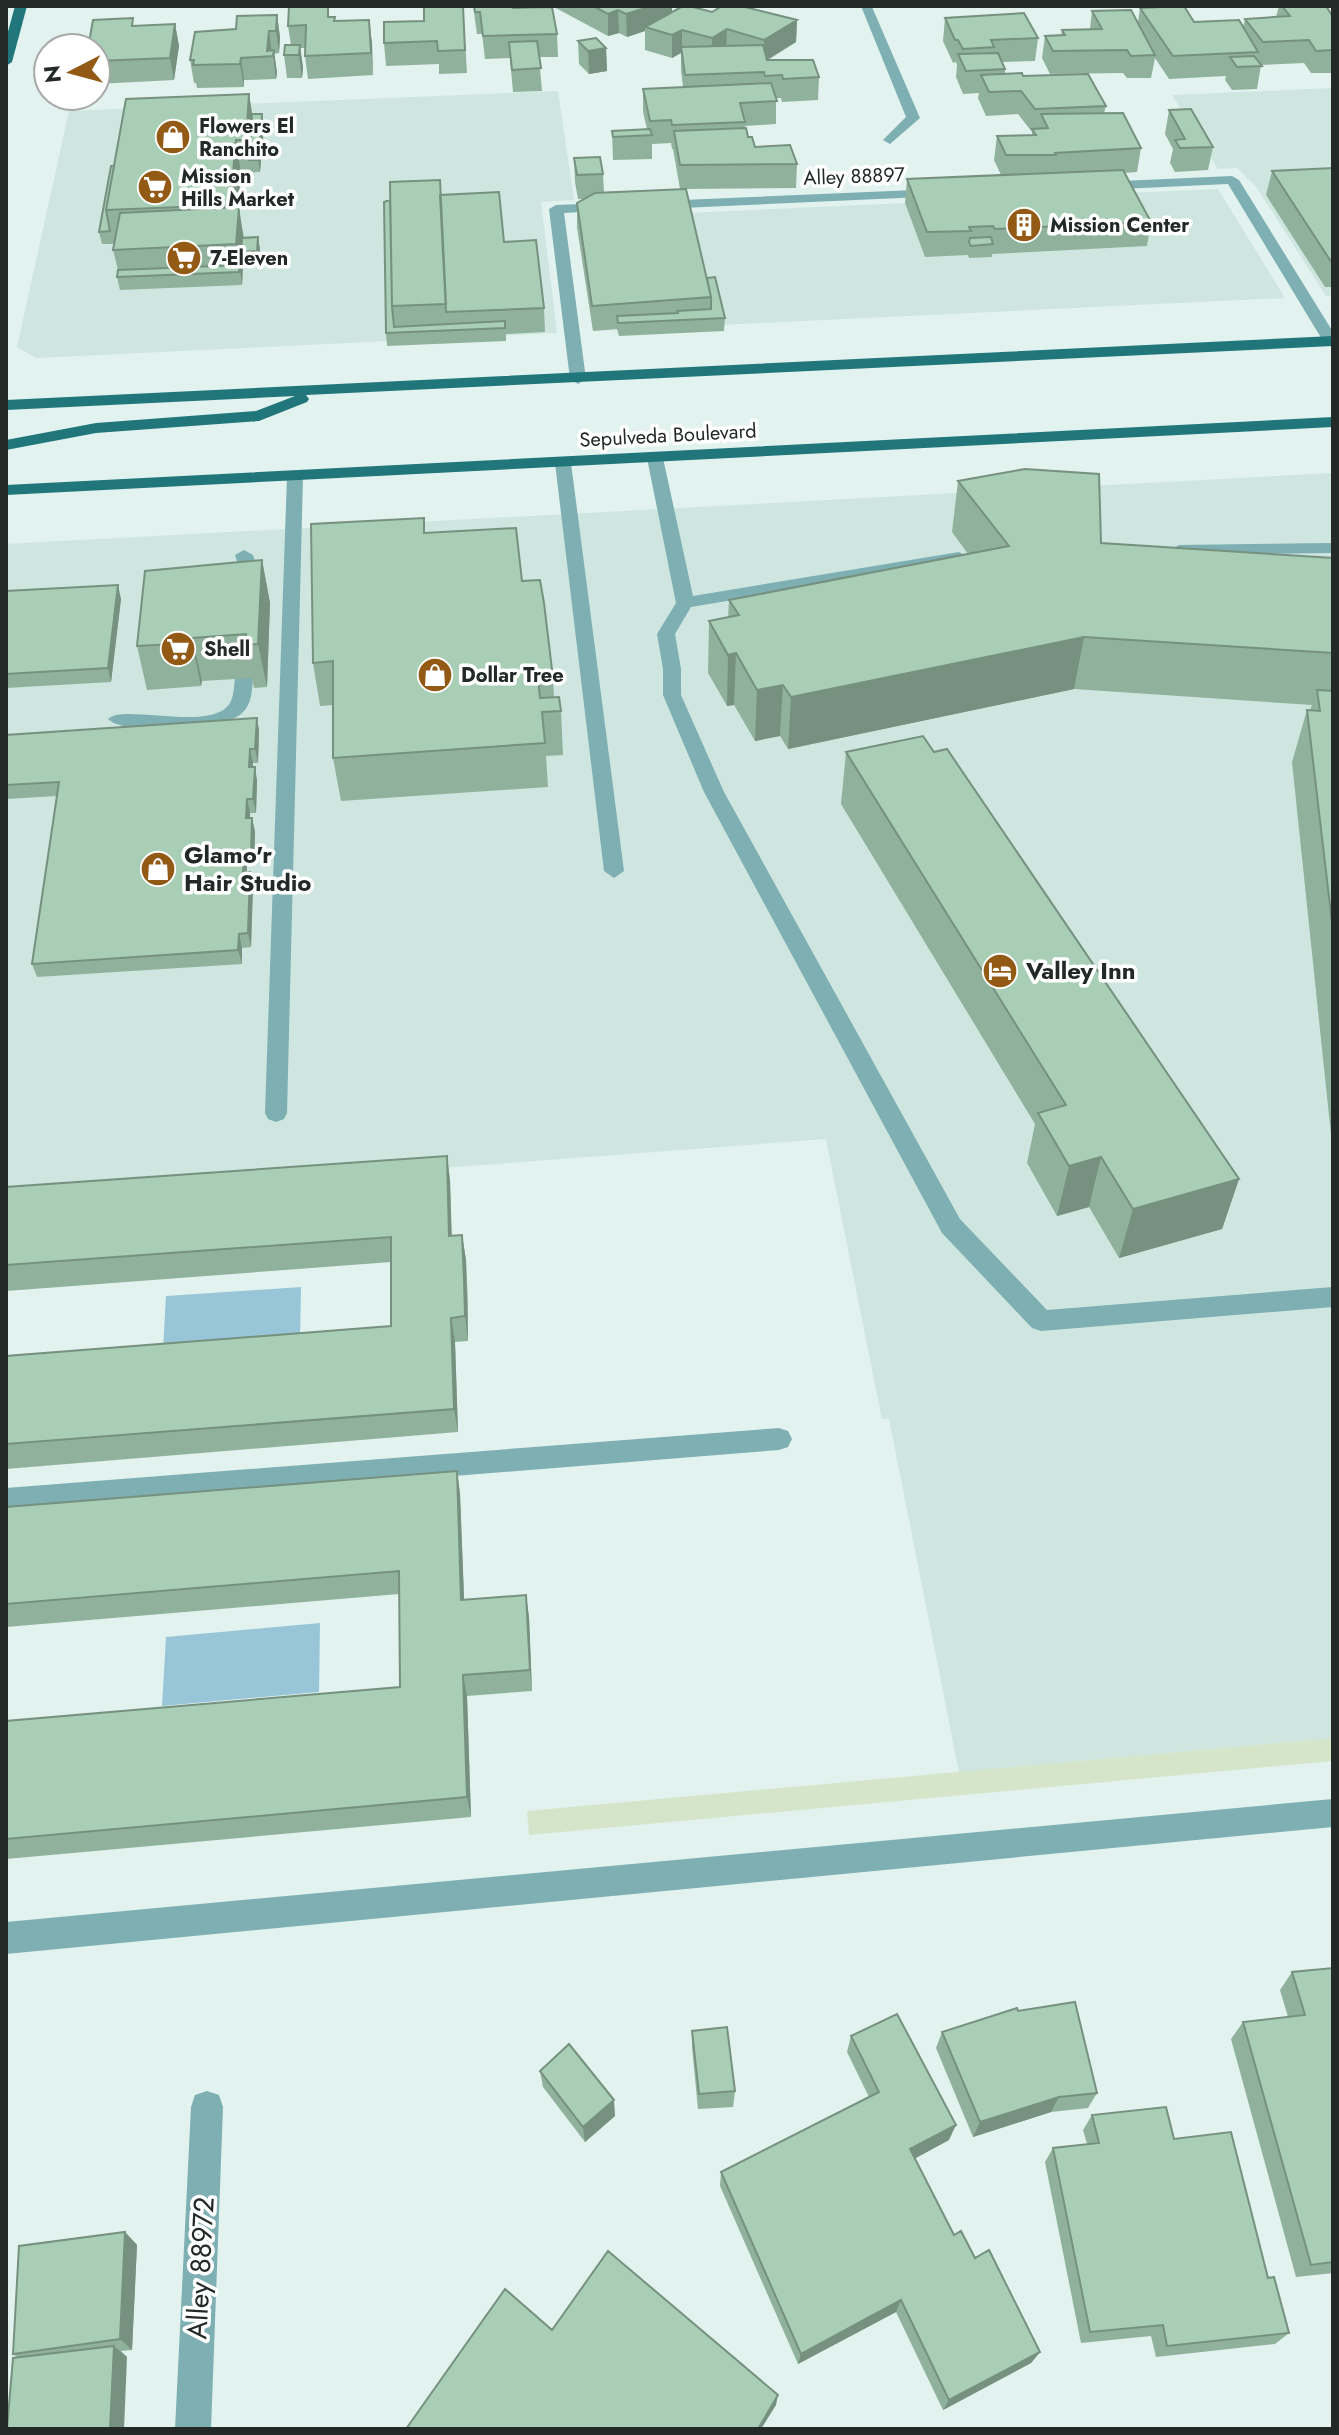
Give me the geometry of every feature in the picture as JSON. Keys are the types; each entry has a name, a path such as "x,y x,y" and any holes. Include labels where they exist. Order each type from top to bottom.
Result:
{"main road":[{"path":"6,62 21,6"},
{"path":"6,405 1332,341"},
{"path":"6,445 96,428 259,416 322,390"},
{"name":"Sepulveda Boulevard","path":"6,490 1333,422"}],"street":[{"path":"857,6 877,6"},
{"path":"866,7 913,118 890,140"},
{"path":"1077,187 1232,180 1332,341"},
{"name":"Alley 88897","path":"648,205 950,192"},
{"path":"578,379 556,209 617,207"},
{"path":"655,458 685,603 666,634 672,669 672,695 714,792 951,1226 1041,1321 1333,1297"},
{"path":"563,463 614,871"},
{"path":"276,1113 295,476"},
{"path":"1161,551 1333,548"},
{"path":"244,555 249,571 248,604"},
{"path":"685,603 970,556"},
{"path":"118,719 158,723 223,717 238,705 244,678"},
{"path":"6,1500 779,1439"},
{"path":"6,1938 1333,1813"},
{"name":"Alley 88972","path":"193,2429 207,2107"}],"shaded area":[{"path":"1333,88 1333,295 1326,296 1257,188 1237,168 1218,169 1172,95"},
{"path":"558,91 574,200 541,202 557,333 36,358 17,347 69,112 112,112 112,109"},
{"path":"1218,189 1285,298 593,331 577,227 596,217"},
{"name":"Valley Inn","path":"1333,473 1333,1738 959,1772 889,1419 882,1419 826,1139 6,1201 6,544"},
{"path":"1333,1738 1333,1761 529,1835 527,1811"}],"water":[{"path":"301,1287 300,1340 163,1350 166,1296"},
{"path":"320,1623 319,1692 162,1706 166,1637"}],"building":[{"path":"289,6 328,6 328,17 335,17 334,21 369,20 371,53 305,56 306,25 288,26"},
{"path":"424,6 463,6 465,50 438,51 437,41 384,43 384,22 424,21"},
{"path":"474,6 552,7 557,34 483,36 480,12 475,12"},
{"path":"593,6 652,6 626,14 618,10 608,14"},
{"path":"683,6 712,12 722,6 741,6 797,20 764,40 727,29 712,38 682,30 672,35 645,27"},
{"path":"1184,6 1194,22 1239,20 1258,52 1173,56 1140,8"},
{"path":"1282,6 1326,6 1333,17 1333,50 1316,51 1309,40 1263,42 1245,19 1290,16"},
{"path":"1131,10 1155,55 1131,56 1127,50 1053,51 1045,36 1065,35 1062,30 1102,29 1092,11"},
{"path":"1024,13 1038,38 991,40 994,47 963,49 945,18"},
{"path":"277,15 276,31 269,31 267,51 274,50 273,56 241,58 240,64 193,65 194,60 190,60 195,32 236,29 237,16"},
{"path":"133,18 132,26 175,24 170,58 112,60 112,32 91,32 93,20"},
{"path":"596,38 606,48 588,51 578,41"},
{"path":"537,41 541,68 512,70 509,42"},
{"path":"285,45 300,45 299,55 284,55"},
{"path":"763,45 767,60 813,60 819,77 783,79 782,75 765,76 764,72 685,75 681,47"},
{"path":"998,53 1005,69 966,71 958,54"},
{"path":"1254,56 1262,66 1237,67 1230,57"},
{"path":"1022,73 1023,76 1088,74 1106,106 1035,109 1021,91 989,92 981,75"},
{"path":"771,83 777,101 740,103 745,122 672,125 671,120 650,121 643,89"},
{"path":"249,94 246,140 236,140 230,205 106,210 126,99"},
{"path":"1191,109 1213,147 1180,148 1175,140 1185,139 1169,110"},
{"path":"1123,113 1141,148 1056,155 1006,155 997,136 1036,135 1032,129 1048,128 1041,114"},
{"path":"252,114 262,114 258,160 249,160"},
{"path":"746,128 755,147 790,145 797,164 680,165 674,131"},
{"path":"650,129 652,135 613,137 612,131"},
{"path":"600,157 603,174 577,175 574,158"},
{"path":"111,166 114,166 106,210 110,231 99,232"},
{"path":"1333,168 1333,263 1332,263 1272,171"},
{"path":"1123,170 1151,222 995,229 993,226 969,227 971,231 927,232 907,179"},
{"path":"440,180 446,304 392,306 390,182"},
{"path":"686,189 711,297 592,306 577,203 595,193"},
{"path":"499,192 504,242 536,240 544,308 446,312 440,195"},
{"path":"390,200 394,327 505,321 505,328 386,333 384,202"},
{"path":"239,207 236,244 113,250 120,213"},
{"path":"258,237 257,251 241,252 242,238"},
{"path":"991,237 993,244 971,246 969,242 970,238"},
{"path":"240,265 239,272 117,277 118,270"},
{"path":"715,277 725,318 618,323 617,316 711,309 707,278"},
{"path":"1025,469 1099,474 1101,543 1333,558 1333,653 1084,637 791,697 783,685 757,690 736,653 728,655 709,621 739,615 729,600 1009,546 958,481"},
{"name":"Dollar Tree","path":"424,518 424,533 516,528 522,581 540,580 544,603 553,678 538,679 540,698 559,697 561,711 542,712 545,743 333,758 333,661 313,663 311,524"},
{"path":"262,560 258,644 245,645 246,634 192,638 192,643 137,646 145,571"},
{"path":"118,585 108,668 6,674 6,591"},
{"path":"1317,690 1333,691 1333,931 1307,710 1320,711"},
{"path":"257,718 255,749 250,749 249,767 255,767 253,799 247,799 246,818 252,818 251,852 244,853 243,872 250,872 248,933 239,934 238,950 32,964 59,782 6,785 6,735"},
{"path":"923,736 934,752 947,749 1239,1179 1133,1209 1101,1157 1069,1166 1038,1113 1066,1105 846,752"},
{"path":"447,1156 449,1236 462,1235 464,1279 465,1316 451,1318 454,1409 6,1444 6,1356 391,1326 391,1237 6,1265 6,1187"},
{"path":"457,1471 461,1600 526,1595 530,1670 463,1675 467,1797 6,1839 6,1721 400,1687 399,1571 6,1604 6,1507"},
{"path":"1333,1968 1333,2262 1311,2265 1243,2022 1305,2015 1292,1972"},
{"path":"1075,2002 1097,2093 1059,2097 980,2122 942,2032 1017,2008 1018,2011"},
{"path":"897,2014 956,2125 910,2149 954,2235 961,2231 975,2258 989,2250 1040,2352 949,2400 901,2300 801,2354 721,2172 879,2092 851,2036"},
{"path":"727,2027 735,2091 699,2094 692,2031"},
{"path":"569,2044 614,2100 583,2127 540,2071"},
{"path":"1166,2107 1174,2139 1231,2132 1268,2278 1274,2277 1289,2333 1167,2346 1163,2325 1090,2332 1053,2148 1099,2143 1092,2115"},
{"path":"125,2232 120,2339 13,2354 19,2246"},
{"path":"608,2251 778,2395 758,2429 406,2429 505,2289 552,2330"},
{"path":"114,2346 110,2429 7,2429 13,2358"}],"place":[{"name":"Flowers El Ranchito","path":"173,137"},
{"name":"Mission Hills Market","path":"155,187"},
{"name":"Mission Center","path":"1024,225"},
{"name":"7-Eleven","path":"184,258"},
{"name":"Shell","path":"178,649"},
{"name":"Dollar Tree","path":"435,675"},
{"name":"Glamo'r Hair Studio","path":"158,869"},
{"name":"Valley Inn","path":"1000,971"}]}
